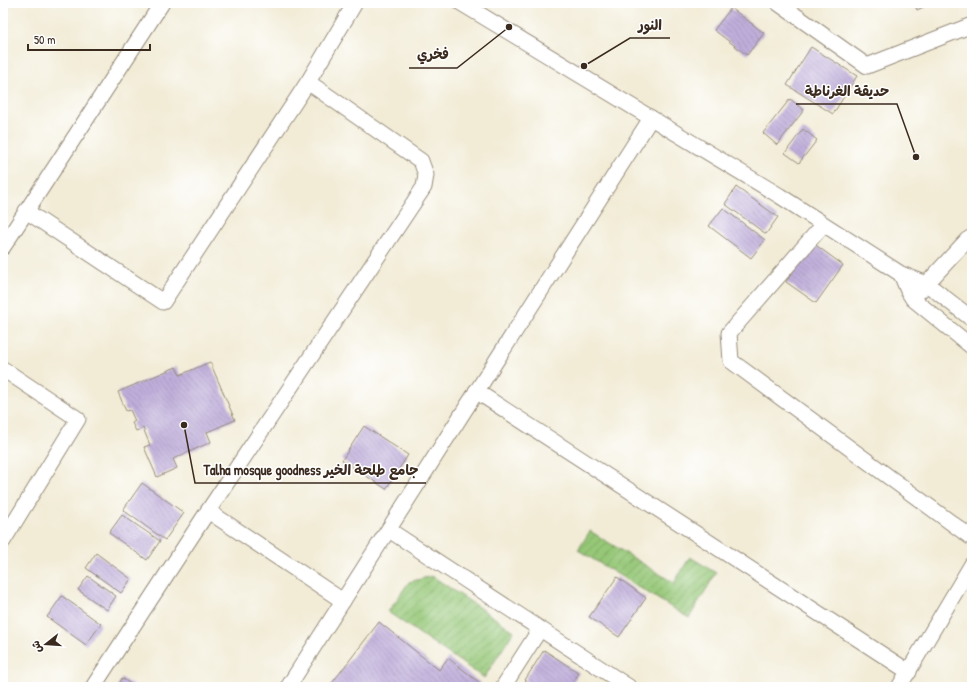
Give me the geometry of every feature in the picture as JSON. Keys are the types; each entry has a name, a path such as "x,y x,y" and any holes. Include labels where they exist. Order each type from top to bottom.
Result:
{"street":[{"path":"3,247 162,3"},
{"path":"26,211 163,302 308,82 355,3"},
{"path":"461,3 780,196 901,274 927,284 972,319"},
{"path":"778,3 867,66 972,24"},
{"path":"93,687 208,511 424,188 426,175 421,161 308,82"},
{"path":"288,687 651,118"},
{"path":"823,225 729,333 730,361 972,538"},
{"path":"913,299 967,240 972,237"},
{"path":"901,274 913,299 972,347"},
{"path":"3,369 78,419 3,541"},
{"path":"476,391 909,672"},
{"path":"208,511 343,601"},
{"path":"389,530 629,687"},
{"path":"900,687 972,564"},
{"path":"503,687 540,629"}],"green space":[{"path":"590,531 674,583 690,557 716,573 689,618 578,550"},
{"path":"432,576 514,631 484,678 388,612 409,582"}],"building":[{"path":"914,3 932,3 917,10"},
{"path":"731,8 764,33 747,55 714,30"},
{"path":"811,47 857,76 833,114 787,85"},
{"path":"790,99 804,110 777,145 763,133"},
{"path":"803,129 817,140 799,163 785,153"},
{"path":"736,187 778,217 766,234 725,204"},
{"path":"723,208 765,240 751,258 709,226"},
{"path":"813,243 843,265 816,303 786,282"},
{"path":"210,362 235,420 207,432 211,442 173,459 177,468 157,477 144,447 150,445 143,428 136,431 132,423 135,421 130,410 126,411 118,392 176,367 180,375"},
{"path":"364,426 408,455 386,489 342,460"},
{"path":"142,483 184,513 165,540 123,510"},
{"path":"122,515 160,541 147,560 109,533"},
{"path":"96,553 131,579 121,593 86,568"},
{"path":"88,576 116,596 107,610 78,590"},
{"path":"617,577 646,598 619,637 589,617"},
{"path":"62,596 101,624 86,645 47,617"},
{"path":"379,622 439,670 448,658 480,683 477,687 329,687"},
{"path":"544,650 579,673 570,687 535,687 525,680"},
{"path":"122,678 135,687 117,687"}],"place":[{"name":"فخري","path":"509,27"},
{"name":"النور","path":"584,66"},
{"name":"حديقة الغرناطة","path":"916,157"},
{"name":"Talha mosque goodness جامع طلحة الخير","path":"184,425"}]}
